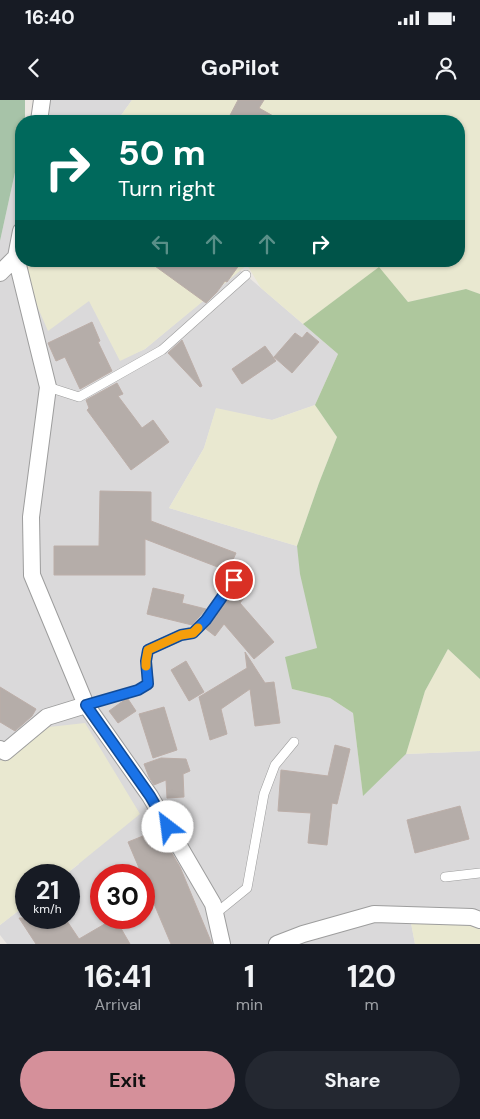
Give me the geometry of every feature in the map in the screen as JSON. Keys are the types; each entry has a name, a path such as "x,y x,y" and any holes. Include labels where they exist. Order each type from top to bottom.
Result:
{"street":[{"path":"40,115 42,100"},
{"path":"0,272 15,257"},
{"path":"19,267 48,387 32,517 32,575 86,705 150,796 212,904 222,944"},
{"path":"0,749 5,752 47,717 86,705"},
{"path":"278,944 303,934 374,914 472,918 480,920"}],"lane":[{"path":"48,387 79,397 162,350 246,275"},
{"path":"86,705 138,690 148,684 146,661 148,650 181,635 193,633 206,620 234,580"},
{"path":"215,914 247,888 264,794 276,764 294,742"},
{"path":"445,877 480,874"}],"shaded area":[{"path":"40,100 132,100 121,115 31,115"},
{"path":"15,172 15,267 31,267 89,300 120,360 145,349 240,270 338,354 315,405 272,420 216,409 204,448 169,508 297,546 317,648 292,689 330,698 353,713 363,795 406,754 480,751 480,933 411,923 415,944 7,944 0,935 0,925 15,913 15,929 80,929 79,864 0,761 0,241"}],"green space":[{"path":"0,100 25,100 25,115 15,115 15,172 0,241"},
{"path":"132,100 480,100 480,294 466,289 408,302 379,268 303,324 261,288 248,267 465,267 465,115 121,115"},
{"path":"26,267 245,267 145,349 120,361 89,301 48,331 31,292"},
{"path":"379,267 408,302 466,289 480,294 480,679 448,649 425,691 406,754 363,796 353,713 330,698 292,689 285,657 317,648 300,574 297,546 337,437 315,405 338,354 303,324"},
{"path":"315,405 337,437 297,546 169,508 204,448 216,408 272,420"},
{"path":"448,649 480,679 480,751 406,754 425,691"},
{"path":"85,723 140,814 79,864 15,864 15,913 0,925 0,761 49,727"},
{"path":"411,923 480,926 480,944 415,944"}],"building":[{"path":"238,100 264,100 259,108 271,115 230,115"},
{"path":"156,267 238,267 227,282 225,281 206,303"},
{"path":"92,322 100,341 98,342 112,371 80,389 65,357 56,361 48,343"},
{"path":"307,332 319,342 292,373 274,357 295,333 302,338"},
{"path":"182,340 202,386 200,387 168,353"},
{"path":"265,346 276,361 242,384 232,369"},
{"path":"117,383 123,394 118,396 142,428 153,420 169,442 131,470 87,410 89,408 86,400"},
{"path":"100,491 151,492 151,521 236,553 228,571 145,539 145,575 54,575 54,546 99,546"},
{"path":"237,586 247,594 240,603 274,642 254,659 224,624 215,636 206,629"},
{"path":"153,588 184,595 182,603 206,609 192,625 147,614"},
{"path":"245,652 265,683 274,682 280,723 255,726 250,689 221,709 227,734 210,740 199,697 247,668"},
{"path":"186,661 204,692 189,701 171,670"},
{"path":"0,687 36,709 32,716 15,731 0,722"},
{"path":"128,699 136,711 118,723 109,711"},
{"path":"164,707 177,750 153,758 139,714"},
{"path":"335,745 350,749 337,804 332,803 327,845 308,843 311,813 278,811 281,770 328,776"},
{"path":"161,758 186,759 190,771 183,774 184,797 167,798 166,780 154,785 149,777 144,764"},
{"path":"460,806 469,839 415,853 407,820"},
{"path":"158,830 180,867 212,944 171,944 155,906 155,864 137,864 128,842"},
{"path":"26,929 72,929 79,939 96,929 121,929 130,944 36,944"}],"slow traffic":[{"path":"146,666 148,650 181,635 193,633 198,628"}],"route":[{"path":"168,827 150,796 86,705 138,690 148,684 146,661 148,650 181,635 193,633 206,620 234,580"}]}
